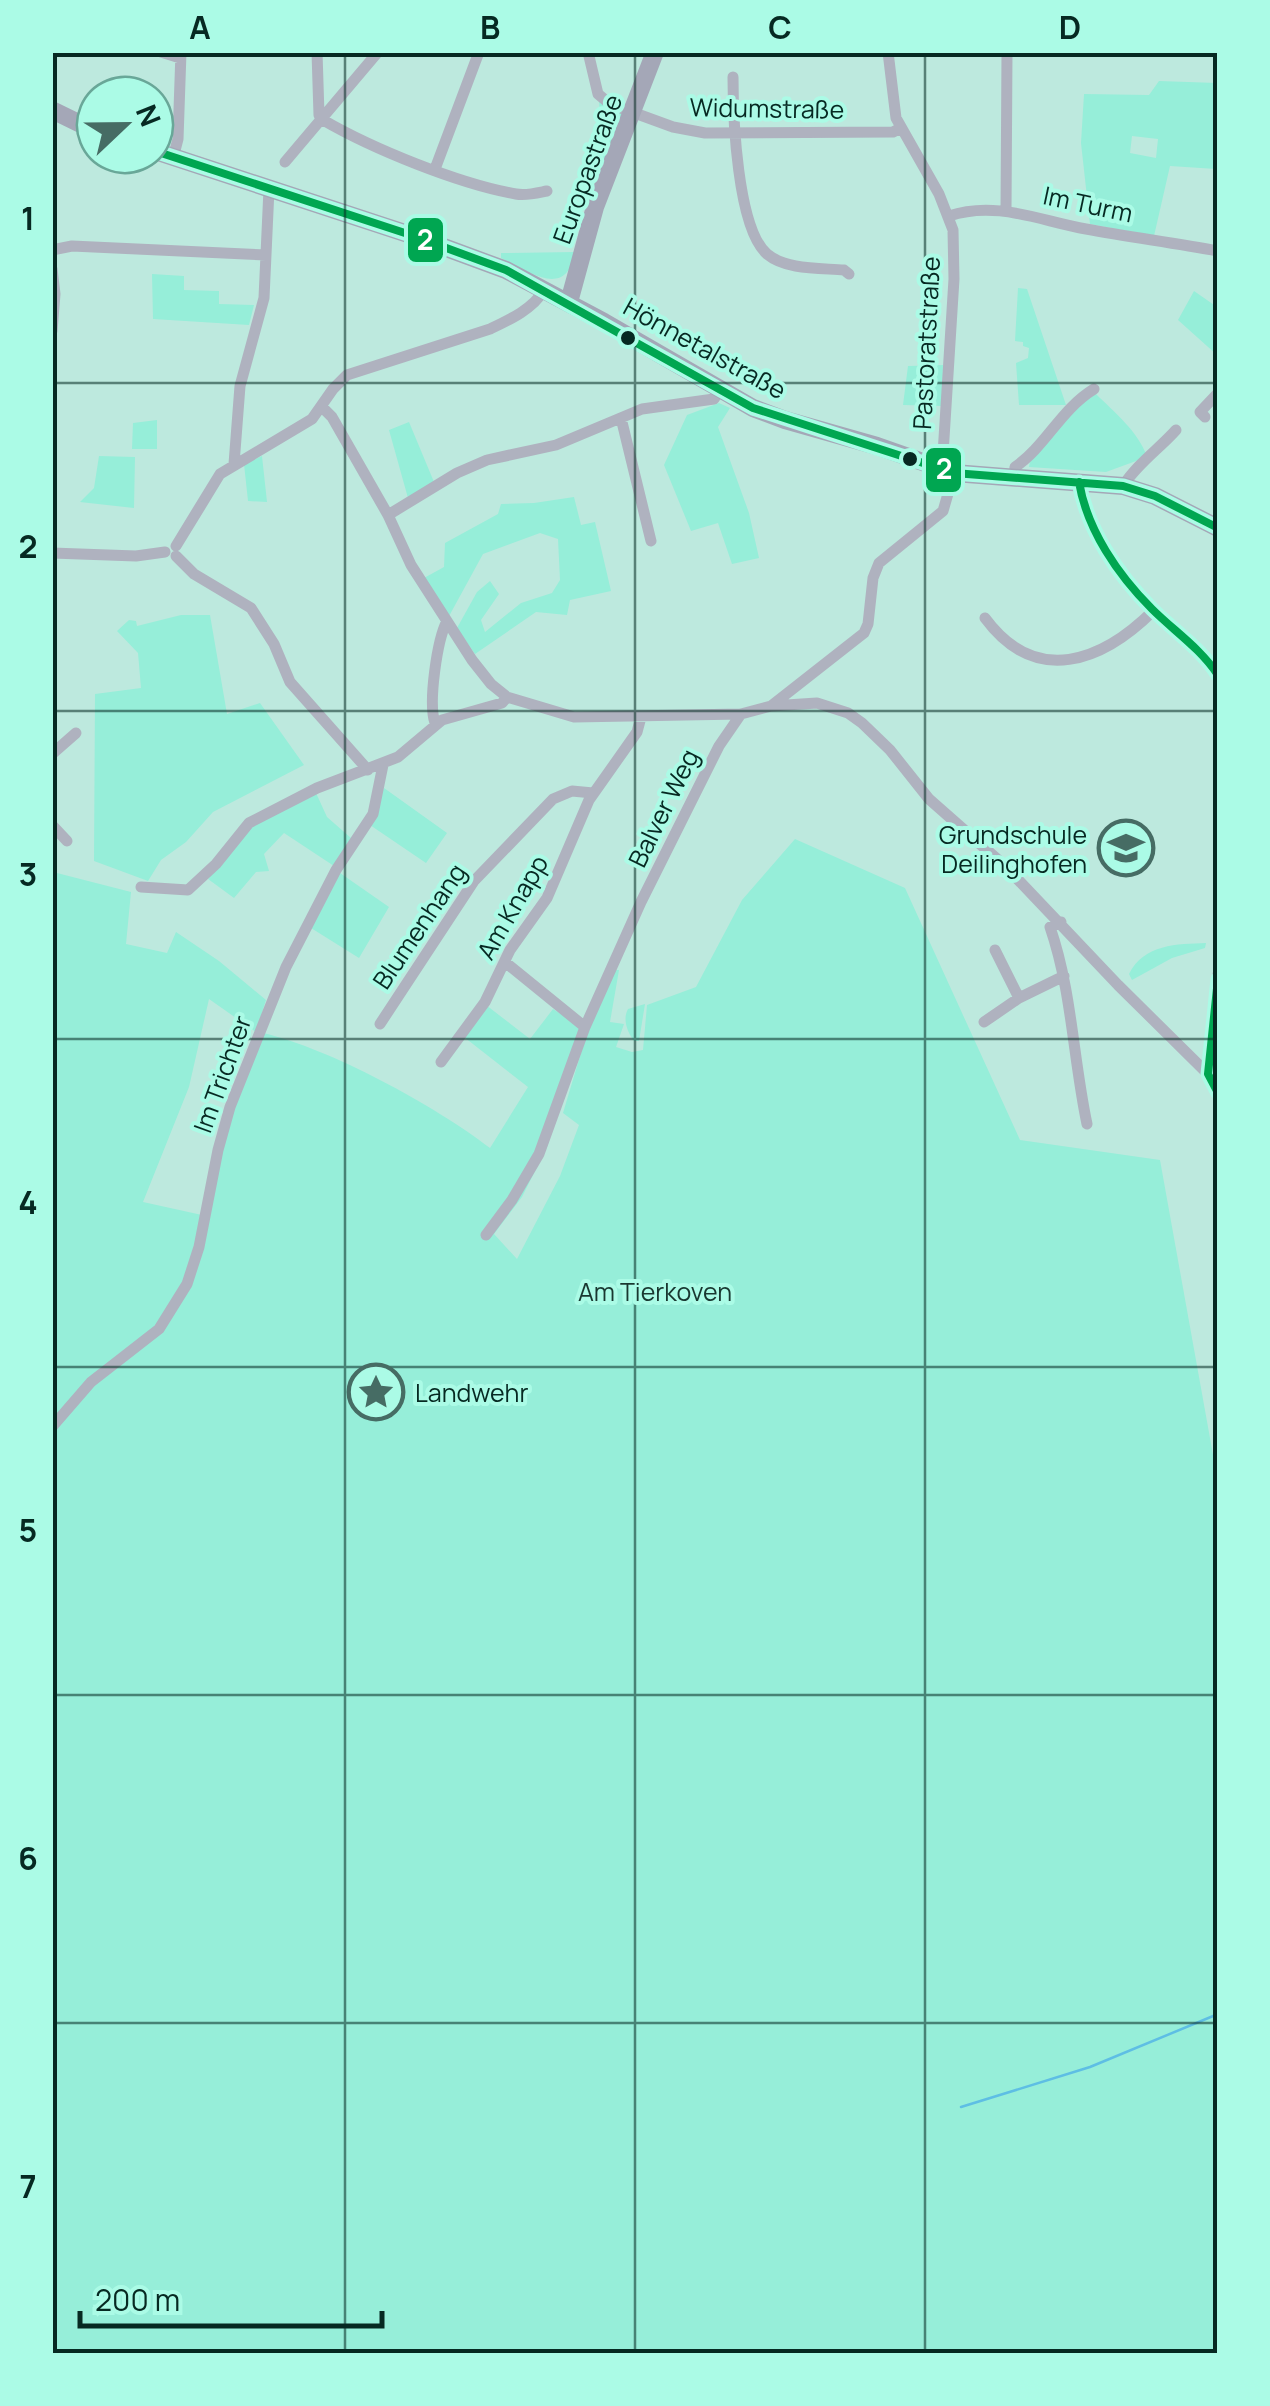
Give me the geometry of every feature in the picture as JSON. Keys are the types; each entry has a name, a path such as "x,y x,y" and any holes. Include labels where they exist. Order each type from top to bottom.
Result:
{"main road":[{"name":"Europastraße","path":"569,302 594,208 634,114 655,52"},
{"path":"52,110 75,121"},
{"name":"Hönnetalstraße","path":"175,158 465,254 569,302 720,390 786,420 877,446 948,472 1123,486 1155,496 1218,528"}],"street":[{"path":"161,52 181,55 175,143"},
{"path":"316,52 319,115 323,120 376,148 520,196 548,191"},
{"path":"284,162 378,52"},
{"path":"435,169 480,52"},
{"name":"Widumstraße","path":"588,52 598,94 610,104 672,128 705,133 893,132 901,128"},
{"name":"Pastoratstraße","path":"888,52 892,99 901,128 949,216 954,246 948,472"},
{"path":"1006,211 1007,52"},
{"path":"733,78 733,133 741,188 765,252 794,265 844,270 849,274"},
{"path":"234,464 240,386 264,298 270,189"},
{"name":"Im Turm","path":"949,216 966,210 1006,211 1083,229 1218,251"},
{"path":"52,250 72,246 266,255"},
{"path":"52,269 52,331"},
{"path":"173,551 220,474 312,419 332,389 347,375 490,329 529,306 544,290"},
{"path":"388,515 473,466 556,445 642,409 714,399 720,390"},
{"path":"1014,477 1015,468 1029,458 1060,417 1094,390"},
{"path":"1205,417 1200,412 1218,393"},
{"path":"322,406 388,515 397,539 491,684 508,696 574,716 742,714 770,706 817,703 848,713 890,750 930,799 1061,922 1208,1074 1218,1094"},
{"path":"621,418 650,541"},
{"path":"1123,486 1132,472 1176,430"},
{"path":"770,706 864,633 879,562 943,511 948,472"},
{"path":"1078,482 1079,494 1106,548 1154,610 1193,644 1218,676"},
{"path":"52,553 136,556 173,551"},
{"path":"173,551 200,579 251,608 274,644 290,682 368,770"},
{"path":"984,618 996,634 1025,654 1058,661 1088,656 1111,646 1154,610"},
{"path":"435,723 432,712 436,678 442,630 447,621"},
{"path":"141,888 188,890 216,864 249,823 317,788 398,758 435,723 502,703 508,696"},
{"name":"Balver Weg","path":"486,1235 540,1154 585,1026 719,746 742,714"},
{"name":"Am Knapp","path":"441,1062 485,1002 505,962 550,894 593,793 637,732 641,717"},
{"path":"52,754 76,732"},
{"name":"Im Trichter","path":"52,1427 92,1382 159,1329 187,1284 230,1106 286,967 336,870 373,814 383,766"},
{"name":"Blumenhang","path":"380,1024 474,881 553,798 572,791 593,793"},
{"path":"52,826 67,842"},
{"path":"1061,922 1050,926 1064,976 1086,1124"},
{"path":"995,950 1019,998"},
{"path":"505,962 585,1026"},
{"path":"1208,1074 1218,974"},
{"path":"984,1022 1019,998 1064,976"}],"green space":[{"path":"1159,81 1217,83 1216,169 1170,166 1154,236 1090,224 1081,143 1084,94 1149,95","holes":["1132,136 1158,139 1156,158 1130,153"]},
{"path":"599,100 629,116 604,176"},
{"path":"576,252 571,267 555,279 535,275 501,258 501,253"},
{"path":"152,274 184,276 184,290 219,291 219,304 254,305 249,325 153,319"},
{"path":"1018,288 1027,289 1066,405 1019,405 1016,363 1028,358 1029,348 1015,341"},
{"path":"1194,291 1217,307 1217,355 1178,320"},
{"path":"943,365 942,406 903,405 908,366"},
{"path":"1096,394 1132,431 1147,457 1106,472 1029,467 1080,404"},
{"path":"719,403 730,408 718,427 749,513 759,558 732,564 718,523 691,531 664,465 687,415"},
{"path":"157,420 157,449 132,449 133,423"},
{"path":"409,422 434,482 408,498 389,430"},
{"path":"99,456 135,457 134,508 80,502 94,488"},
{"path":"262,456 267,502 248,501 244,464"},
{"path":"574,497 581,525 595,522 611,591 570,600 567,615 536,612 475,654 457,628 477,592 490,581 499,594 481,620 485,632 521,603 552,593 560,580 558,539 540,533 483,554 448,618 424,578 444,567 445,543 498,514 501,504"},
{"path":"181,615 210,615 227,714 260,703 304,765 213,812 186,842 161,860 148,881 94,861 95,694 141,688 138,653 117,631 129,620 136,621 137,626"},
{"path":"384,788 447,833 426,863 370,825"},
{"path":"316,793 327,817 351,838 334,866 284,833 264,854 269,871 256,872 234,898 208,879 250,826"},
{"name":"Am Tierkoven","path":"795,839 905,888 1020,1140 1160,1160 1217,1477 1217,2353 53,2354 53,872 131,892 126,944 167,953 176,932 266,1000 256,1032 209,999 189,1087 143,1202 202,1215 224,1109 263,1033 319,1052 381,1080 490,1148 528,1087 464,1037 486,1005 530,1039 553,1009 583,1028 547,1147 522,1197 494,1234 517,1259 560,1176 579,1125 563,1113 589,1026 615,970 619,970 610,1022 624,1024 616,1047 632,1052 643,1050 647,1005 696,987 742,900"},
{"path":"340,873 389,907 359,958 311,928"},
{"path":"1206,943 1205,948 1172,958 1132,980 1129,974 1152,951"},
{"path":"645,1004 639,1041 634,1041 626,1026 626,1013"}],"waterway":[{"path":"961,2107 1090,2067 1218,2014"}],"transit line":[{"name":"2","path":"175,158 506,270 753,408 954,473 1123,486 1155,496 1218,528"},
{"name":"2","path":"1079,482 1089,517 1116,567 1139,596 1218,675"},
{"name":"2","path":"1218,979 1208,1074 1218,1093"}],"place":[{"name":"Grundschule Deilinghofen","path":"1126,848"},
{"name":"Landwehr","path":"376,1392"}]}
